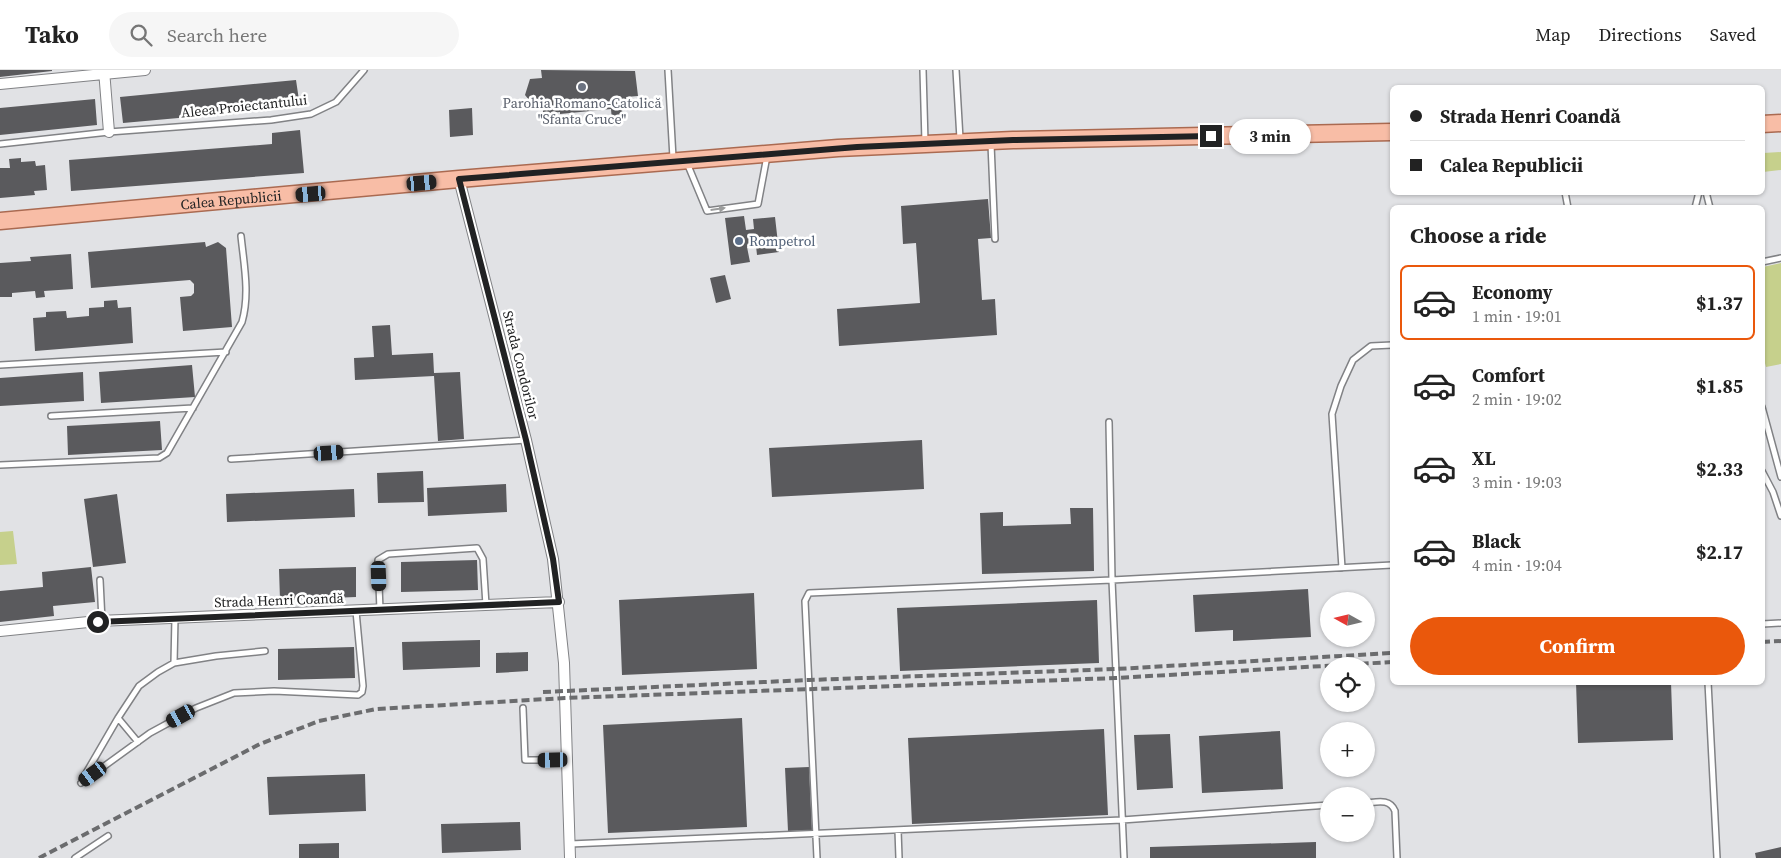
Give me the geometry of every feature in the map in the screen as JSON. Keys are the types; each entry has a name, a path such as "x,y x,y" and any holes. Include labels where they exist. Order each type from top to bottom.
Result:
{"main road":[{"path":"1765,124 1781,123"},
{"name":"Calea Republicii","path":"0,221 459,179 768,154 960,142 1390,132"}],"street":[{"path":"0,84 104,72 145,70"},
{"path":"104,72 109,132"},
{"name":"Strada Condorilor","path":"459,179 526,440 553,559 564,663 570,858"},
{"name":"Strada Henri Coandă","path":"0,631 102,621 559,602"}],"lane":[{"name":"Aleea Proiectantului","path":"0,144 109,132 246,120 271,120 311,114 336,102 364,70"},
{"path":"668,70 679,161 707,211 758,204 768,154"},
{"path":"923,70 925,144"},
{"path":"956,70 960,142"},
{"path":"990,141 995,239"},
{"path":"0,465 159,458 166,454 242,322 246,290 241,236"},
{"path":"1765,261 1781,258"},
{"path":"1342,568 1332,414 1341,386 1353,360 1371,346 1390,345"},
{"path":"0,366 226,352"},
{"path":"51,416 193,408"},
{"path":"1765,415 1781,477"},
{"path":"1109,422 1112,580 1124,858"},
{"path":"231,459 526,440"},
{"path":"1765,476 1774,492 1781,516"},
{"path":"380,610 378,560 382,556 477,548 483,559 486,605"},
{"path":"817,858 805,601 809,593 1112,580 1390,565"},
{"path":"100,580 102,621"},
{"path":"265,651 216,656 174,664 158,672 139,686 118,718 81,783 150,733 196,708 234,692 267,691 358,695 362,692 363,686 356,611"},
{"path":"174,664 175,618"},
{"path":"1765,624 1781,623"},
{"path":"1708,685 1717,858"},
{"path":"523,708 525,760 567,760"},
{"path":"118,718 138,742"},
{"path":"1375,803 1386,802 1393,806 1395,811 1397,858"},
{"path":"570,844 1122,820 1320,806"},
{"path":"898,830 899,858"},
{"path":"74,858 108,836"}],"green space":[{"path":"1781,152 1781,170 1765,172 1765,153"},
{"path":"1781,263 1781,364 1766,367 1765,363 1765,267"},
{"path":"13,531 17,564 0,565 0,532"}],"building":[{"path":"0,70 52,70 52,71 0,77"},
{"name":"Parohia Romano-Catolică \"Sfanta Cruce\"","path":"541,70 635,71 638,96 626,97 627,107 622,108 623,120 612,121 611,109 543,114 543,104 533,105 525,95 530,79 542,78"},
{"path":"296,80 300,107 123,123 120,97"},
{"path":"95,99 97,125 0,135 0,108"},
{"path":"472,108 473,135 450,137 449,110"},
{"path":"300,130 304,173 71,191 69,160 272,144 272,133"},
{"path":"21,158 21,162 35,161 36,166 45,165 47,190 34,191 35,195 0,198 0,168 10,168 9,159"},
{"path":"988,199 991,238 978,239 982,300 995,299 997,335 839,346 837,309 920,303 916,243 903,244 901,206"},
{"path":"744,216 746,230 754,229 753,219 775,217 779,252 757,255 756,246 747,247 750,262 731,265 725,218"},
{"path":"205,242 206,247 218,242 226,248 232,327 183,331 180,297 191,296 194,293 194,284 190,280 91,288 88,252"},
{"path":"71,254 73,289 44,291 45,297 36,298 35,291 12,293 12,297 0,297 0,263 31,261 30,257"},
{"path":"725,275 731,299 716,303 710,278"},
{"path":"117,300 118,308 131,307 133,343 35,351 33,318 46,317 46,312 66,311 67,318 89,316 89,308 104,307 104,301"},
{"path":"390,325 392,355 433,353 434,373 460,372 464,439 438,441 434,376 355,380 354,358 374,357 372,326"},
{"path":"192,365 195,397 101,403 99,372"},
{"path":"83,372 84,401 0,406 0,378"},
{"path":"160,421 162,450 68,455 67,426"},
{"path":"922,440 924,489 772,497 769,448"},
{"path":"423,471 424,502 378,503 377,473"},
{"path":"506,484 507,512 428,516 427,488"},
{"path":"354,489 355,517 227,522 226,494"},
{"path":"117,494 126,563 93,567 84,499"},
{"path":"1070,508 1093,508 1094,571 982,574 980,513 1003,512 1003,526 1071,524"},
{"path":"477,560 478,590 401,592 401,562"},
{"path":"91,567 95,602 53,606 54,616 0,622 0,591 43,587 42,572"},
{"path":"356,567 356,597 280,600 279,569"},
{"path":"1308,589 1311,637 1233,641 1233,630 1195,632 1193,595"},
{"path":"754,593 757,669 622,675 619,600"},
{"path":"1097,600 1099,663 900,671 897,608"},
{"path":"480,640 480,667 403,670 402,642"},
{"path":"354,647 355,678 278,680 278,649"},
{"path":"528,652 528,671 496,673 496,653"},
{"path":"1576,685 1671,685 1673,740 1578,743"},
{"path":"742,718 747,827 608,833 603,725"},
{"path":"1104,729 1108,815 912,824 908,738"},
{"path":"1280,731 1283,789 1202,793 1199,736"},
{"path":"1170,734 1173,788 1137,790 1134,735"},
{"path":"809,767 812,830 788,831 785,768"},
{"path":"365,774 366,811 269,815 267,777"},
{"path":"520,822 521,850 442,853 441,824"},
{"path":"1316,842 1316,858 1150,858 1150,847"},
{"path":"339,843 339,858 299,858 299,844"},
{"path":"1781,847 1781,858 1756,858 1755,853"}],"railway":[{"path":"1765,642 1781,641"},
{"path":"543,692 1116,669 1390,653"},
{"path":"39,858 260,744 319,721 376,709 565,698 1116,678 1390,662"}],"place":[{"name":"Parohia Romano-Catolică \"Sfanta Cruce\"","path":"582,87"},
{"name":"Rompetrol","path":"739,241"}],"route":[{"path":"98,622 559,602 553,559 526,440 459,179 857,147 1013,140 1211,136"}]}
